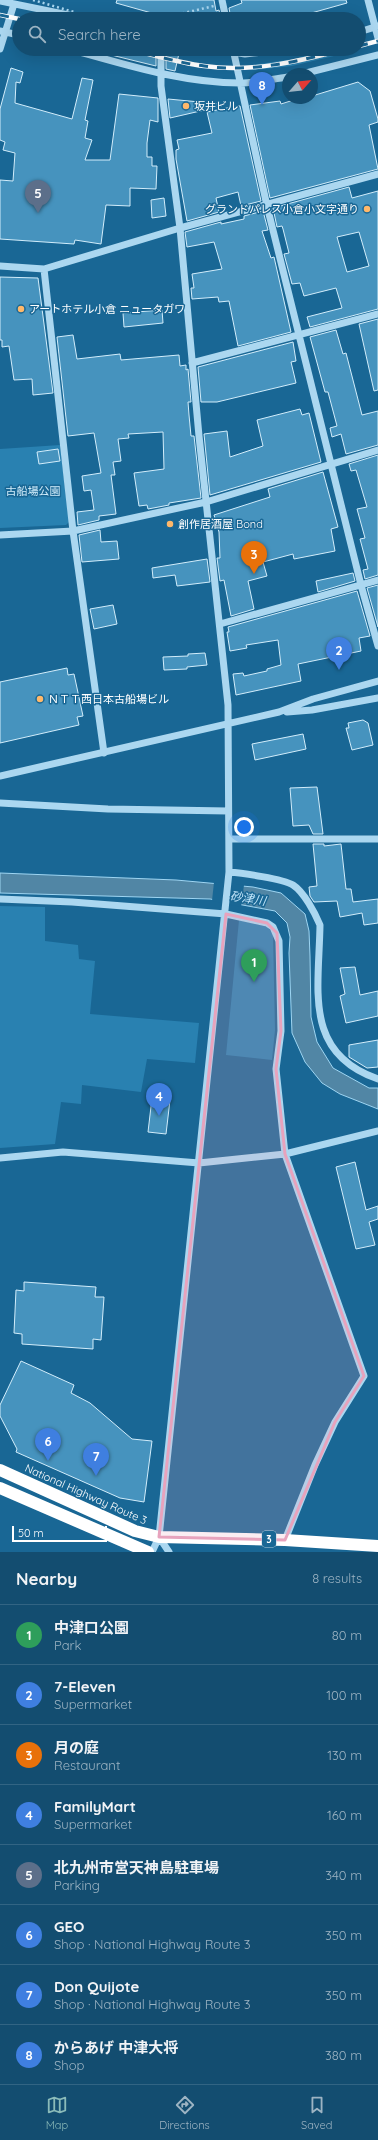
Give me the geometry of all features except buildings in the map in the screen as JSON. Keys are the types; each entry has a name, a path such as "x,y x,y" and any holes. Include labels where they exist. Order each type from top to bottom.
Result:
{"highway":[{"name":"National Highway Route 3","path":"0,1470 135,1531 159,1537 285,1540 378,1546"},
{"path":"0,1488 148,1552"}],"street":[{"path":"368,0 377,27 378,38"},
{"path":"0,1 53,12"},
{"path":"222,2 224,12"},
{"path":"0,49 3,31 14,4"},
{"path":"366,30 377,27"},
{"path":"318,70 378,55"},
{"path":"94,56 160,74 216,82 240,83 282,78"},
{"path":"152,1552 159,1537 229,874 228,705 192,363 180,228 160,74 160,56"},
{"path":"235,56 267,206 361,584 378,646"},
{"path":"0,266 44,269 180,228 267,206 378,174"},
{"path":"44,269 73,530 104,753"},
{"path":"192,363 378,314"},
{"path":"0,534 73,530 206,502 378,450"},
{"path":"220,624 378,580"},
{"path":"0,776 279,712 312,699 378,681"},
{"path":"279,712 312,710 378,698"},
{"path":"0,803 108,809 228,811"},
{"path":"229,839 378,839"},
{"path":"229,874 249,874 293,885 305,898 320,925 318,1013 326,1040 337,1056 356,1069 378,1079"},
{"path":"0,899 226,911 267,923 273,927 279,941 280,1031 276,1069 285,1154 364,1376 335,1422 315,1465 285,1540"},
{"path":"0,1158 63,1152 199,1163 285,1154 378,1131"},
{"path":"159,1537 169,1552"}],"path":[{"path":"33,0 74,12"},
{"path":"184,12 222,2"}],"highlighted area":[{"path":"226,914 267,923 277,933 281,1031 276,1069 285,1154 364,1376 335,1422 285,1540 159,1537"}],"green space":[{"path":"305,56 334,56 292,66 254,70 250,69 252,65"},
{"name":"古船場公園","path":"60,445 69,522 66,525 0,528 0,449"},
{"path":"0,906 45,907 45,941 78,945 79,959 95,961 90,1014 199,1023 195,1063 147,1059 141,1092 82,1085 81,1104 61,1102 55,1144 0,1148"},
{"path":"239,920 268,927 273,934 275,1030 272,1060 226,1055"}],"water":[{"name":"砂津川","path":"0,873 176,880 253,887 281,893 305,914 309,931 311,1017 317,1042 333,1068 369,1088 378,1088 378,1109 340,1094 322,1083 305,1062 292,1033 289,953 290,937 287,923 275,911 210,899 0,893"}],"pier":[{"path":"214,882 244,885 241,907 212,901"}],"railway":[{"path":"0,15 12,18"},
{"path":"366,44 378,41"},
{"path":"156,56 195,65 222,68 276,65 319,56"}],"place":[{"name":"からあげ 中津大将","path":"262,105"},
{"name":"坂井ビル","path":"186,106"},
{"name":"グランドパレス小倉小文字通り","path":"367,209"},
{"name":"北九州市営天神島駐車場","path":"38,213"},
{"name":"アートホテル小倉 ニュータガワ","path":"21,309"},
{"name":"創作居酒屋 Bond","path":"170,524"},
{"name":"月の庭","path":"254,574"},
{"name":"7-Eleven","path":"339,670"},
{"name":"ＮＴＴ西日本古船場ビル","path":"40,699"},
{"name":"中津口公園","path":"254,982"},
{"name":"FamilyMart","path":"159,1116"},
{"name":"GEO","path":"48,1461"},
{"name":"Don Quijote","path":"96,1476"}]}
